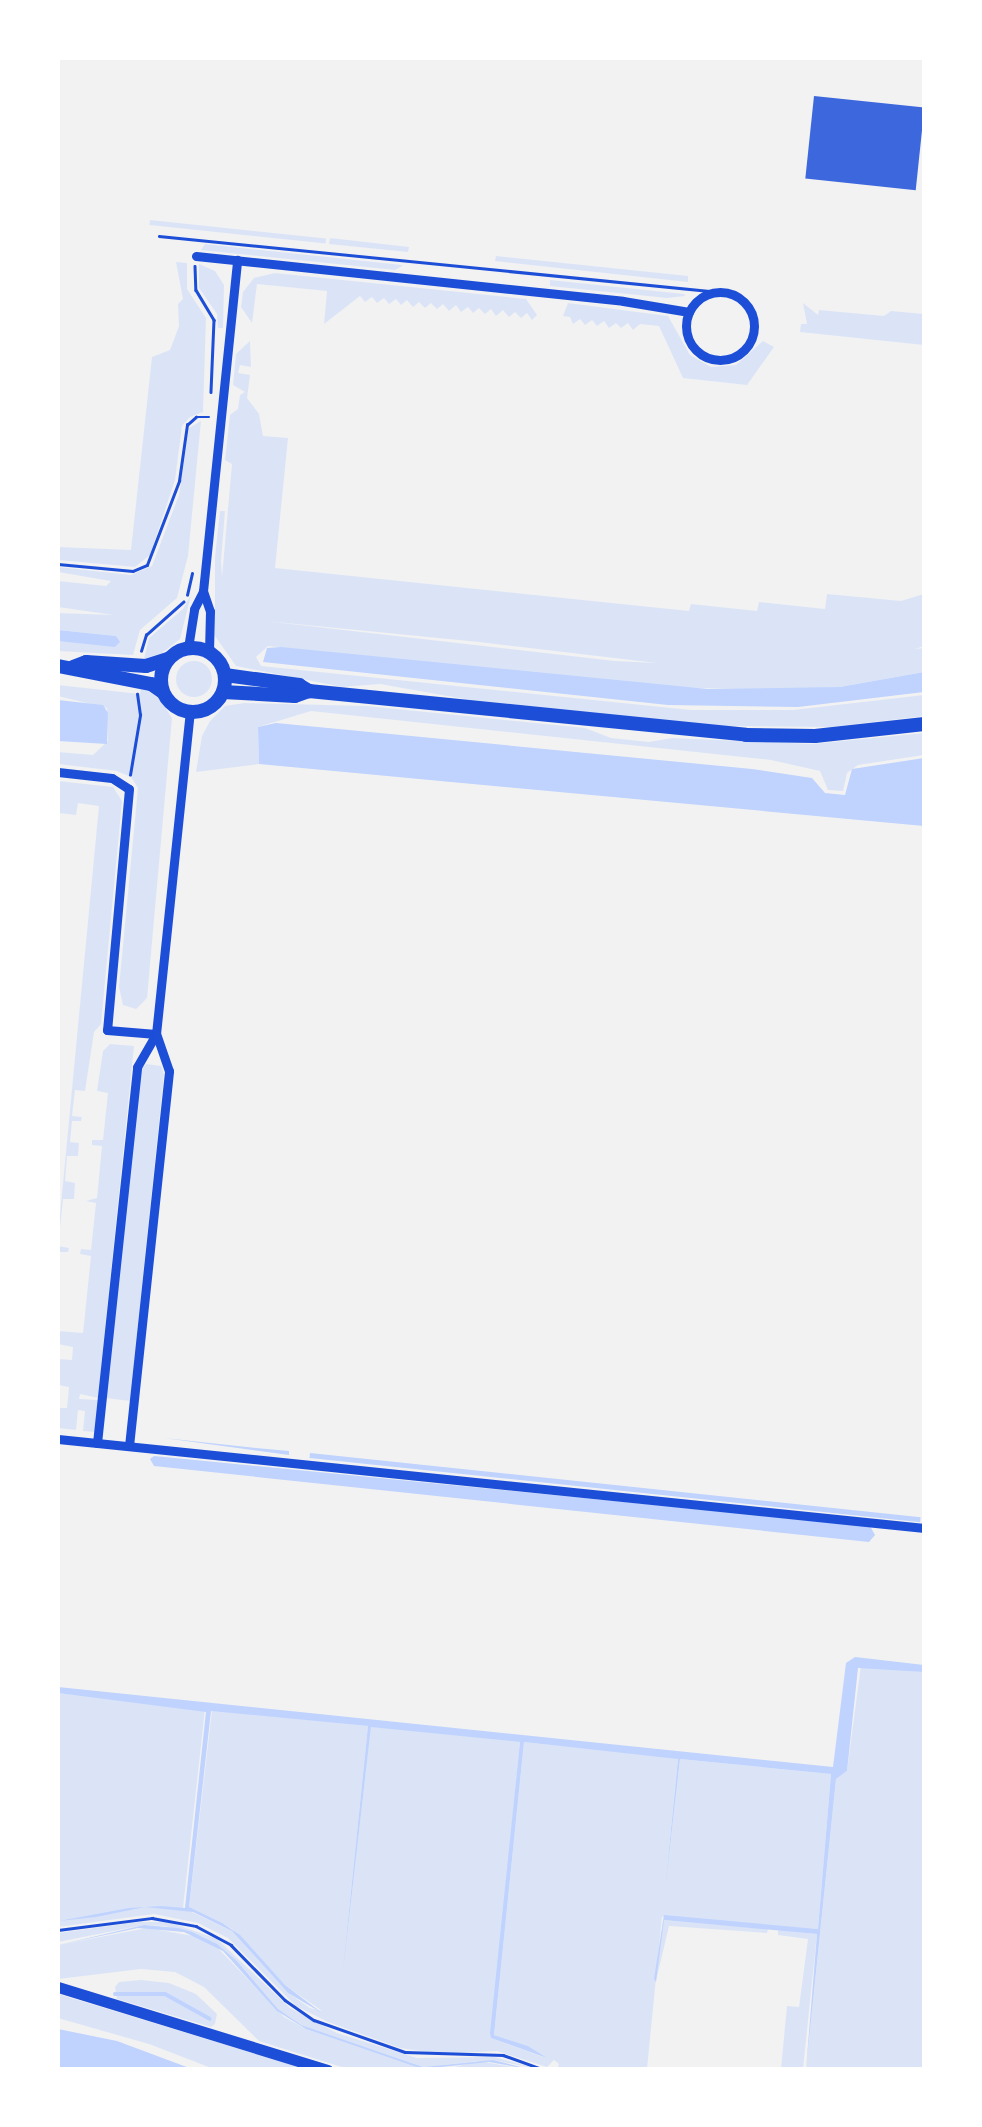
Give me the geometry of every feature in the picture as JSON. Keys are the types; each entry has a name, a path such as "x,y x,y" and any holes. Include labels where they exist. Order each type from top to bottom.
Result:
{"main road":[{"path":"65,666 86,662 146,666 188,648 208,652 220,661 225,675 224,692 214,706 190,712 174,706 164,692 161,678 169,659"},
{"path":"65,666 83,674 150,684 164,692"},
{"path":"225,675 299,685 310,691 746,735 815,736 924,724"},
{"path":"224,692 295,696 310,691"}],"street":[{"path":"195,260 237,260 624,301 689,312"},
{"path":"188,648 194,609 203,591 237,260"},
{"path":"719,292 740,298 753,316 752,338 738,355 717,360 697,351 687,332 689,312 699,300 719,292"},
{"path":"203,591 210,610 208,652"},
{"path":"97,1443 137,1067 156,1034 190,712"},
{"path":"58,772 112,778 129,789 108,1030 156,1034"},
{"path":"129,1446 169,1071 156,1034"},
{"path":"58,1439 924,1528"},
{"path":"58,1987 328,2070"}],"path":[{"path":"159,236 719,292"},
{"path":"195,260 195,286 214,320 209,426"},
{"path":"58,564 130,571 147,565 179,480 186,425 196,418 210,417"},
{"path":"140,658 144,637 186,599 193,569"},
{"path":"129,789 140,719 136,691"},
{"path":"58,1930 152,1918 196,1926 231,1945 286,2000 314,2020 416,2054 504,2054 545,2070"}],"shaded area":[{"path":"150,220 326,239 326,243 149,225"},
{"path":"330,238 409,247 408,252 329,244"},
{"path":"205,244 402,266 395,270 201,250"},
{"path":"496,256 688,276 688,282 495,261"},
{"path":"176,262 187,263 187,289 206,318 203,412 190,417 182,426 175,480 150,555 135,567 58,560 58,547 131,550 152,357 170,350 179,326 178,304 183,299"},
{"path":"199,264 215,271 224,285 223,328 218,328 217,314 199,288"},
{"path":"275,273 526,299 537,315 532,320 527,313 521,318 515,312 509,317 503,310 496,316 491,309 485,314 479,308 473,313 468,307 461,312 456,305 449,311 443,304 437,309 431,303 425,308 419,302 413,307 407,300 401,305 396,299 389,304 384,298 377,303 372,297 365,302 360,296 324,324 327,291 257,284 252,323 241,307 243,292 254,278"},
{"path":"550,280 685,296 667,298 550,286"},
{"path":"568,303 668,316 690,355 711,367 736,365 763,341 774,347 747,385 683,378 659,326 640,324 633,330 628,323 621,328 616,323 609,328 604,321 597,326 592,320 585,325 580,319 573,324 570,317 563,316"},
{"path":"803,303 818,315 819,310 884,316 891,311 924,314 924,345 800,332 801,324 807,324"},
{"path":"250,341 251,367 240,365 238,373 250,375 247,398 259,414 263,436 288,438 275,568 689,611 691,604 757,611 759,602 825,609 827,594 901,601 924,594 924,646 915,649 924,648 924,672 840,687 662,687 268,646 256,657 261,666 691,710 793,710 924,695 924,716 832,727 725,726 470,700 380,684 342,687 236,666 215,636 215,557 220,511 225,511 222,577 232,464 225,460 230,415 238,409 240,395 245,392 233,385 236,354","holes":["265,621 479,642 657,663"]},
{"path":"201,421 188,556 177,598 140,630 133,655 58,651 58,641 119,644 116,636 58,630 58,613 114,615 58,607 58,581 106,586 111,581 58,572 58,567 131,575 152,566 179,495 189,428"},
{"path":"191,595 180,639 162,653 144,659 149,638 183,609"},
{"path":"194,661 206,667 212,679 206,691 194,697 182,691 176,679 182,667"},
{"path":"58,685 140,694 141,687 159,698 172,718 147,998 136,1009 123,1005 119,987 138,788 131,777 117,771 58,764 58,752 93,755 108,741 107,708 58,696"},
{"path":"225,706 367,706 585,728 611,738 649,742 672,738 812,744 924,733 924,755 858,765 847,773 843,791 828,790 820,771 771,760 311,711 258,727 259,764 196,772 202,736 210,721"},
{"path":"58,781 113,787 122,801 101,1024 94,1032 85,1091 75,1090 72,1116 82,1117 81,1121 72,1121 70,1142 79,1143 78,1156 67,1156 65,1181 75,1183 74,1199 63,1199 58,1246 99,806 78,803 76,815 58,813"},
{"path":"110,1044 134,1046 98,1398 80,1394 79,1399 98,1400 95,1432 83,1431 85,1411 78,1410 76,1430 58,1428 58,1408 67,1408 69,1387 58,1385 58,1359 72,1360 73,1347 58,1344 58,1331 83,1333 91,1256 80,1254 81,1249 91,1250 96,1203 86,1201 97,1198 102,1146 92,1145 92,1140 103,1140 108,1093 97,1091 103,1051"},
{"path":"146,1064 161,1066 164,1074 130,1401 106,1398 140,1070"},
{"path":"861,1665 924,1672 924,2069 806,2070 836,1779 847,1771"},
{"path":"58,1693 205,1709 183,1908 232,1931 288,1993 310,2008 322,2011 285,1985 232,1929 189,1908 212,1710 368,1726 341,1989 371,1726 520,1742 491,2038 546,2058 528,2046 494,2035 524,1742 678,1758 664,1900 680,1759 831,1774 818,1929 662,1917 647,2069 557,2069 559,2064 554,2060 547,2067 497,2051 441,2054 400,2048 296,2006 228,1938 198,1923 154,1914 58,1927"},
{"path":"663,1920 768,1929 767,1933 669,1926 656,1981"},
{"path":"138,1922 169,1922 217,1939 290,2008 337,2033 417,2058 494,2057 538,2069 493,2060 484,2062 524,2069 446,2069 480,2061 423,2067 300,2025 278,2009 237,1961 210,1940 284,2017 306,2029 422,2069 348,2069 259,2041 204,1987 175,1972 141,1969 58,1979 58,1945 147,1928 205,1938 165,1926 144,1925 58,1942 58,1933"},
{"path":"778,1930 817,1934 803,2069 781,2069 787,2006 799,2007 808,1939 778,1935"},
{"path":"119,1982 169,1983 196,1994 217,2014 215,2024 211,2027 117,1999 115,1987"},
{"path":"58,1994 306,2069 214,2069 149,2044 58,2018"}],"water":[{"path":"58,630 116,636 120,642 115,647 58,641"},
{"path":"267,648 708,689 840,687 924,672 924,692 798,707 668,705 263,662"},
{"path":"58,700 103,705 108,713 107,744 58,741"},
{"path":"276,723 752,769 812,778 825,793 845,795 852,769 924,758 924,826 259,764 258,727"},
{"path":"164,1438 289,1451 289,1455"},
{"path":"310,1453 921,1517 920,1522 309,1458"},
{"path":"154,1456 870,1526 875,1535 869,1542 154,1466 150,1459"},
{"path":"855,1657 924,1665 924,1672 858,1668 847,1771 836,1779 806,2069 817,1934 664,1920 656,1982 654,1979 664,1915 818,1929 831,1774 680,1759 664,1900 678,1759 524,1742 494,2035 528,2046 547,2058 491,2038 490,2033 520,1742 371,1727 341,1989 368,1726 211,1711 189,1907 240,1935 285,1985 322,2013 288,1993 232,1931 193,1912 145,1907 185,1908 206,1712 58,1693 58,1687 833,1767 846,1663"},
{"path":"145,1907 96,1917 59,1921 129,1908"},
{"path":"144,1925 178,1928 217,1944 278,2009 301,2025 423,2067 493,2060 528,2069 489,2062 422,2069 306,2029 277,2011 223,1951 184,1932 138,1928 58,1945"},
{"path":"58,2029 117,2041 192,2069 58,2069"}],"building":[{"path":"814,96 924,108 916,190 805,179"}],"waterway":[{"path":"115,1994 165,1994 210,2019"}]}
